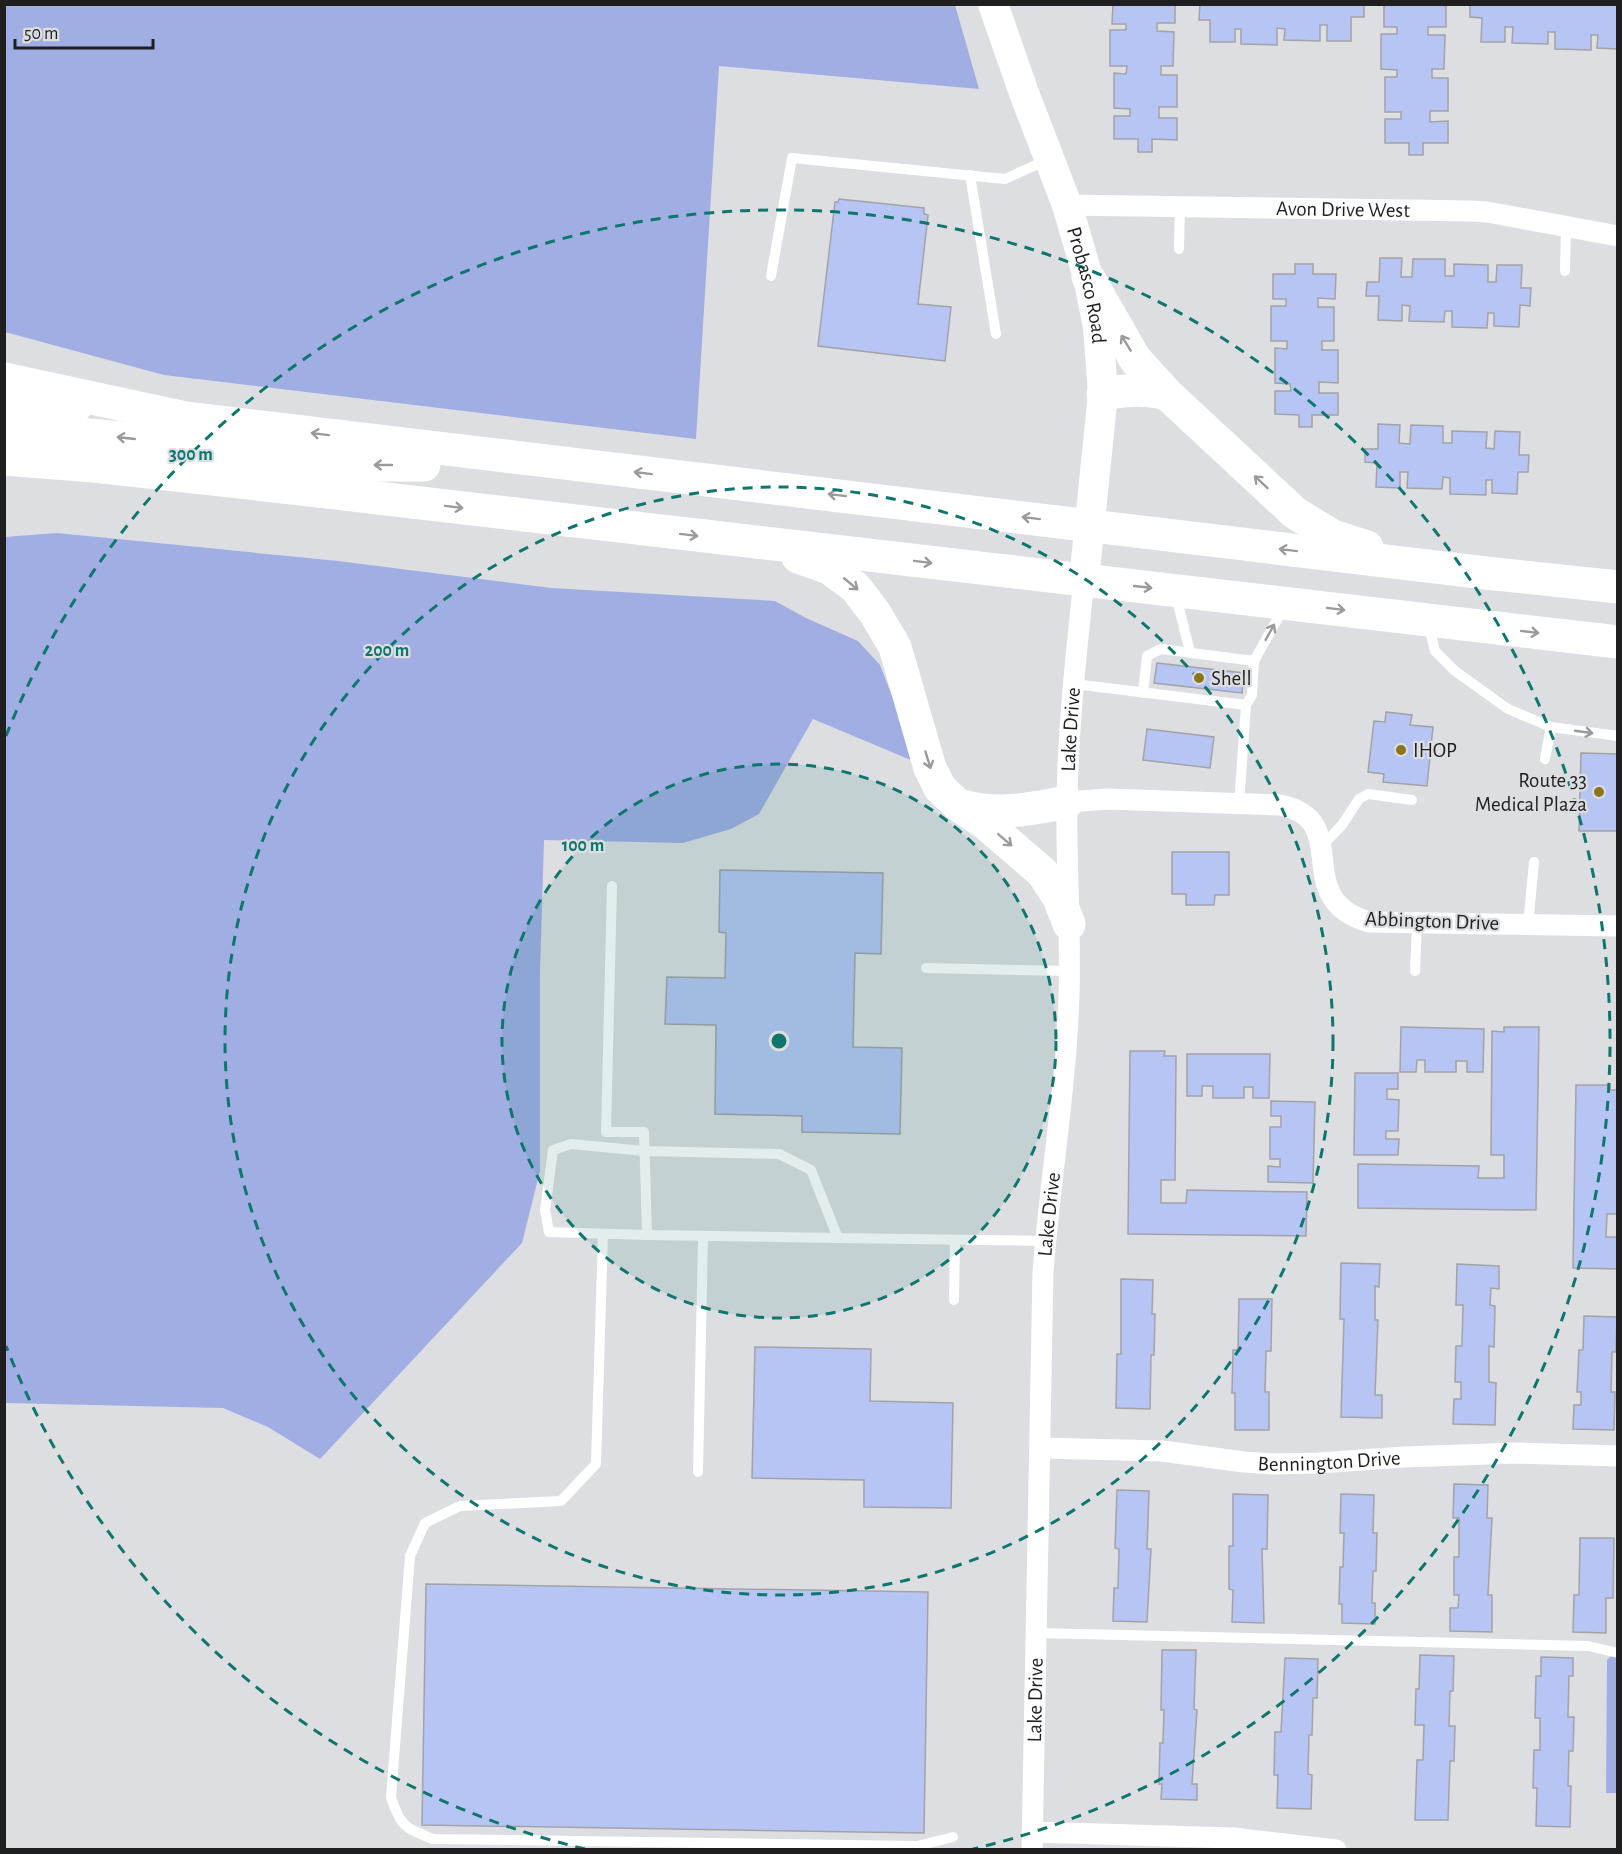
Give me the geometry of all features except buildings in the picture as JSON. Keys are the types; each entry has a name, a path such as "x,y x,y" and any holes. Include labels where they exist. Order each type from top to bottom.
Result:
{"main road":[{"path":"1088,277 1135,359 1167,394 1295,513 1333,536 1370,548 1486,573"},
{"path":"4,379 185,418"},
{"path":"1103,394 1130,389 1148,389 1167,394"},
{"path":"4,400 185,418 1617,587"},
{"path":"4,427 174,442 356,465 588,466"},
{"path":"4,459 94,466 292,488 1617,642"},
{"path":"4,479 131,490 292,488"},
{"path":"760,543 829,568 855,587 876,613 895,647 930,768 940,788 1043,873 1059,898 1069,924"},
{"path":"958,805 980,811 1012,811 1067,802"}],"street":[{"name":"Probasco Road","path":"993,4 1067,205 1088,277 1098,327 1103,394 1084,580"},
{"name":"Avon Drive West","path":"1067,205 1471,211 1617,236"},
{"name":"Lake Drive","path":"1032,1841 1042,1305 1045,1241 1064,1071 1069,971 1067,802 1074,684 1084,580"},
{"name":"Abbington Drive","path":"1067,802 1108,799 1292,808 1304,813 1314,824 1320,836 1325,880 1330,896 1341,909 1355,918 1369,922 1617,926"},
{"name":"Bennington Drive","path":"1040,1448 1162,1451 1274,1464 1326,1463 1404,1456 1517,1453 1617,1456"},
{"path":"1032,1841 1233,1838 1336,1850"}],"lane":[{"path":"771,276 792,158 1005,179 1050,159"},
{"path":"970,176 996,334"},
{"path":"1179,249 1180,206"},
{"path":"1565,271 1566,228"},
{"path":"1174,590 1190,652"},
{"path":"1239,805 1246,705 1252,695 1254,661 1287,603"},
{"path":"1427,620 1435,651 1455,671 1508,709 1551,727 1617,736"},
{"path":"1143,693 1147,656 1161,649 1254,661"},
{"path":"1074,684 1246,705"},
{"path":"1545,759 1551,727"},
{"path":"1321,848 1342,825 1359,799 1368,794 1412,800"},
{"path":"1528,925 1534,862"},
{"path":"612,886 606,1132 644,1132 647,1235"},
{"path":"1416,971 1417,923"},
{"path":"926,968 1069,971"},
{"path":"838,1238 811,1170 779,1154 644,1151 571,1144 553,1150 545,1210 549,1232 703,1237 1045,1241"},
{"path":"603,1234 596,1464 561,1501 460,1506 425,1523 410,1556 391,1797 397,1818 411,1830 433,1839 917,1846 953,1837"},
{"path":"698,1472 703,1237"},
{"path":"954,1300 955,1240"},
{"path":"1036,1633 1588,1646 1617,1653"}],"shaded area":[{"path":"4,5 955,5 979,89 719,66 696,439 164,375 5,332"},
{"path":"57,533 338,561 551,588 775,601 806,618 858,641 880,665 918,763 813,719 759,814 731,829 683,843 544,840 540,971 540,1171 522,1243 320,1459 268,1427 223,1408 5,1403 5,537"},
{"path":"1617,1650 1617,1793 1606,1793 1607,1660"}],"place":[{"name":"Shell","path":"1199,678"},
{"name":"IHOP","path":"1401,750"},
{"name":"Route 33 Medical Plaza","path":"1599,792"}]}
